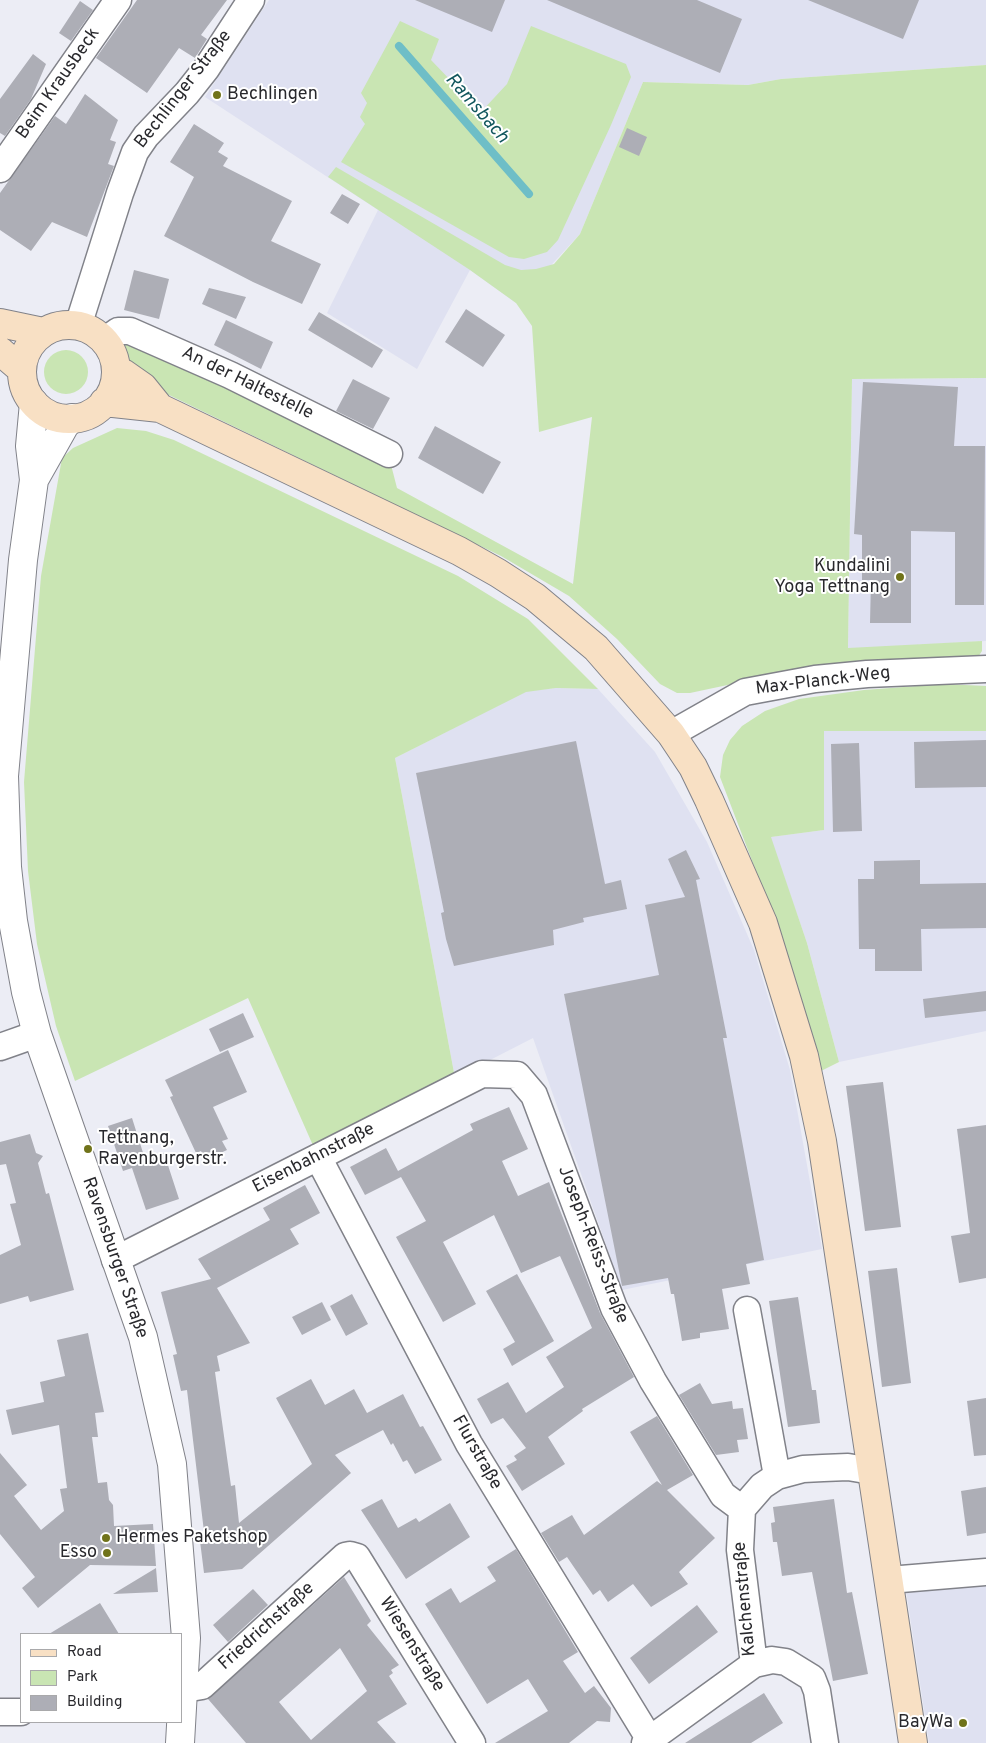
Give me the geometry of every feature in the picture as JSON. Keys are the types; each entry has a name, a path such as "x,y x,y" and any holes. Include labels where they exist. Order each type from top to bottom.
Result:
{"main road":[{"path":"0,323 43,332"},
{"path":"62,325 78,326 94,332 104,341 112,354 116,370 113,386 104,402 90,413 72,418 50,415 34,403 23,382 22,370 26,351 43,332 62,325"},
{"path":"0,350 22,370"},
{"path":"116,370 143,388 160,408"},
{"path":"104,402 160,408 458,551 498,573 535,597 596,648 671,734 692,767 709,800 763,923 804,1056 822,1141 913,1743"}],"street":[{"name":"Beim Krausbeck","path":"0,169 118,0"},
{"name":"Bechlinger Straße","path":"78,326 135,152 146,136 187,93 206,69 251,0"},
{"name":"An der Haltestelle","path":"104,341 118,331 130,331 148,338 230,375 389,454"},
{"name":"Ravensburger Straße","path":"34,403 30,446 34,480 23,560 4,776 4,867 23,974 37,1034 143,1337 172,1464 186,1638 182,1743"},
{"name":"Ravensburger Straße","path":"34,480 72,418"},
{"name":"Max-Planck-Weg","path":"671,734 745,692 814,680 867,674 986,669"},
{"path":"0,1047 37,1034"},
{"name":"Eisenbahnstraße","path":"115,1260 482,1074 517,1075"},
{"name":"Joseph-Reiss-Straße","path":"517,1075 534,1095 614,1308 652,1381 723,1495 742,1509"},
{"name":"Flurstraße","path":"318,1157 469,1444 647,1741"},
{"path":"747,1310 777,1476"},
{"path":"742,1509 762,1486 777,1476 803,1469 848,1467 872,1471"},
{"name":"Kalchenstraße","path":"647,1741 754,1664 740,1550 742,1509"},
{"name":"Friedrichstraße","path":"183,1706 202,1686 345,1556"},
{"name":"Wiesenstraße","path":"345,1556 357,1557 472,1743"},
{"path":"889,1580 986,1572"},
{"path":"754,1664 772,1660 786,1662 812,1678 817,1691 825,1743"},
{"path":"0,1712 20,1712"}],"shaded area":[{"path":"269,0 986,0 986,65 781,79 748,85 643,82 580,234 516,303 470,270 417,369 327,313 378,210 205,97"},
{"path":"986,378 986,641 848,649 852,379"},
{"path":"556,688 598,689 655,752 707,842 754,950 790,1070 822,1249 622,1290 533,1038 455,1078 395,758 526,691"},
{"path":"823,731 986,731 986,1031 839,1062 807,943 770,837 824,830"},
{"name":"BayWa","path":"986,1573 986,1743 929,1743 906,1590"}],"green space":[{"path":"400,21 439,39 431,60 481,112 507,84 531,26 626,64 631,77 611,125 558,240 547,252 524,259 509,257 341,162 365,124 360,117 367,103 361,93"},
{"path":"986,65 986,378 852,379 848,648 982,641 982,651 978,657 784,673 690,693 677,693 660,684 617,639 569,596 501,556 169,395 121,367 116,338 389,457 397,488 573,584 592,417 539,432 532,326 516,303 470,270 328,177 336,167 505,265 521,270 536,269 554,264 580,234 643,82 748,85 781,79"},
{"path":"66,350 78,354 84,360 88,372 84,384 78,390 66,394 54,390 48,384 44,372 48,360 54,354"},
{"path":"117,428 146,431 174,440 458,576 528,619 598,689 556,688 526,692 395,758 455,1078 315,1150 248,998 75,1081 56,1026 37,944 28,871 24,782 41,576 62,458 73,448"},
{"path":"944,684 986,686 986,731 824,731 824,830 771,837 807,943 839,1062 819,1072 764,892 720,777 723,755 730,740 742,726 765,711 799,699 864,690"}],"building":[{"path":"137,0 227,0 201,35 207,39 195,58 179,48 147,93 96,58"},
{"path":"415,0 505,0 492,32"},
{"path":"547,0 697,0 742,19 720,73"},
{"path":"808,0 919,0 903,39"},
{"path":"80,1 93,10 71,41 59,33"},
{"path":"33,54 46,64 31,99 5,136 0,133 0,99"},
{"path":"85,94 118,120 110,140 116,142 108,164 114,166 87,237 52,222 31,251 0,230 0,193 55,116 66,124"},
{"path":"194,124 224,143 218,152 228,158 223,166 292,201 271,241 321,264 302,304 253,282 164,236 194,177 170,162"},
{"path":"627,128 647,137 639,156 619,147"},
{"path":"342,194 360,204 348,224 330,213"},
{"path":"134,270 169,279 159,319 124,310"},
{"path":"209,288 246,297 236,319 202,304"},
{"path":"466,309 505,335 483,367 445,342"},
{"path":"319,312 383,350 372,368 308,330"},
{"path":"226,320 273,342 261,369 214,345"},
{"path":"353,379 390,398 373,429 336,411"},
{"path":"863,382 958,387 954,446 985,446 984,605 955,605 955,532 911,531 911,623 870,623 871,580 862,580 862,535 854,534"},
{"path":"435,426 501,462 483,494 418,458"},
{"path":"986,740 986,787 915,788 914,742"},
{"path":"576,741 605,884 621,880 627,909 583,918 584,922 553,930 554,945 454,966 446,939 441,913 444,912 416,773"},
{"path":"859,743 862,831 833,832 831,744"},
{"path":"686,850 700,879 696,880 727,1038 723,1038 764,1260 746,1264 750,1284 722,1289 729,1329 700,1333 700,1338 682,1341 674,1294 671,1294 668,1278 622,1286 564,994 659,975 645,905 685,897 668,859"},
{"path":"920,860 920,884 986,883 986,928 921,929 922,971 875,971 875,949 859,949 858,879 874,879 874,861"},
{"path":"986,991 986,1011 925,1018 923,999"},
{"path":"243,1013 254,1037 220,1052 209,1029"},
{"path":"228,1050 247,1092 213,1107 228,1139 222,1141 227,1150 205,1160 201,1151 196,1153 170,1097 173,1096 165,1080"},
{"path":"883,1082 901,1227 865,1231 846,1086"},
{"path":"509,1107 528,1149 502,1161 518,1196 549,1182 600,1313 634,1377 582,1409 583,1411 548,1437 565,1464 522,1491 506,1466 517,1460 514,1456 526,1448 503,1418 491,1424 477,1399 508,1382 526,1413 564,1387 546,1357 592,1328 560,1256 521,1273 494,1215 443,1242 476,1304 443,1322 396,1237 426,1221 401,1177 365,1195 350,1167 386,1148 398,1171 473,1130 470,1124"},
{"path":"132,1118 145,1159 164,1153 179,1199 146,1210 132,1168 123,1171 108,1126"},
{"path":"986,1125 986,1278 959,1283 951,1236 970,1233 957,1129"},
{"path":"30,1134 36,1153 43,1156 38,1163 46,1194 49,1193 74,1290 30,1302 28,1296 0,1304 0,1255 21,1245 10,1204 16,1203 6,1164 0,1165 0,1142"},
{"path":"305,1185 320,1213 290,1229 299,1244 217,1288 250,1343 217,1356 220,1371 215,1372 231,1486 235,1485 239,1523 312,1464 276,1398 311,1379 325,1405 354,1389 367,1413 403,1394 420,1427 423,1426 442,1460 415,1474 407,1460 403,1462 393,1443 391,1445 383,1430 335,1455 351,1473 242,1569 204,1573 200,1541 205,1540 187,1390 181,1391 173,1355 177,1354 161,1292 211,1279 198,1259 270,1220 263,1208"},
{"path":"897,1268 911,1383 882,1387 868,1271"},
{"path":"517,1274 554,1341 512,1366 503,1349 515,1342 486,1291"},
{"path":"352,1294 368,1324 346,1336 330,1306"},
{"path":"798,1297 812,1390 816,1390 820,1423 788,1427 769,1301"},
{"path":"322,1302 331,1320 302,1335 292,1317"},
{"path":"88,1333 104,1412 95,1413 98,1437 92,1437 98,1483 107,1482 109,1500 113,1505 114,1526 153,1524 156,1566 90,1565 38,1608 22,1588 35,1577 0,1534 0,1453 27,1485 14,1496 41,1530 64,1511 60,1489 67,1488 59,1425 12,1435 6,1410 44,1402 40,1382 65,1376 57,1340"},
{"path":"700,1383 712,1404 732,1401 733,1409 743,1408 748,1439 737,1440 739,1452 716,1455 679,1395"},
{"path":"986,1398 986,1455 974,1456 967,1401"},
{"path":"657,1416 693,1475 667,1490 715,1538 679,1572 688,1584 651,1607 633,1584 608,1602 600,1590 593,1595 567,1557 559,1562 541,1533 572,1515 584,1535 657,1481 662,1485 630,1432"},
{"path":"986,1487 986,1533 967,1536 961,1491"},
{"path":"382,1499 398,1528 416,1518 419,1522 450,1503 470,1537 406,1579 361,1510"},
{"path":"834,1499 847,1593 852,1592 868,1674 833,1681 812,1572 782,1576 777,1542 773,1542 771,1523 775,1522 773,1507"},
{"path":"516,1549 578,1652 563,1661 585,1693 594,1686 611,1708 610,1722 597,1721 569,1743 495,1743 548,1711 528,1679 487,1704 425,1604 451,1588 460,1603 496,1581 487,1567"},
{"path":"156,1568 158,1592 113,1594"},
{"path":"344,1577 371,1621 367,1625 399,1665 391,1670 393,1673 389,1676 407,1704 377,1722 396,1743 246,1743 208,1699","holes":["340,1648 367,1691 311,1740 279,1702"]},
{"path":"253,1589 268,1605 228,1642 213,1625"},
{"path":"100,1603 118,1633 51,1633"},
{"path":"697,1605 718,1632 649,1684 630,1658"},
{"path":"764,1693 783,1723 751,1743 685,1743"}],"waterway":[{"name":"Ramsbach","path":"399,46 529,194"}],"place":[{"name":"Bechlingen","path":"217,95"},
{"name":"Kundalini Yoga Tettnang","path":"900,577"},
{"name":"Tettnang, Ravenburgerstr.","path":"88,1149"},
{"name":"Hermes Paketshop","path":"106,1538"},
{"name":"Esso","path":"107,1553"},
{"name":"BayWa","path":"963,1723"}]}
